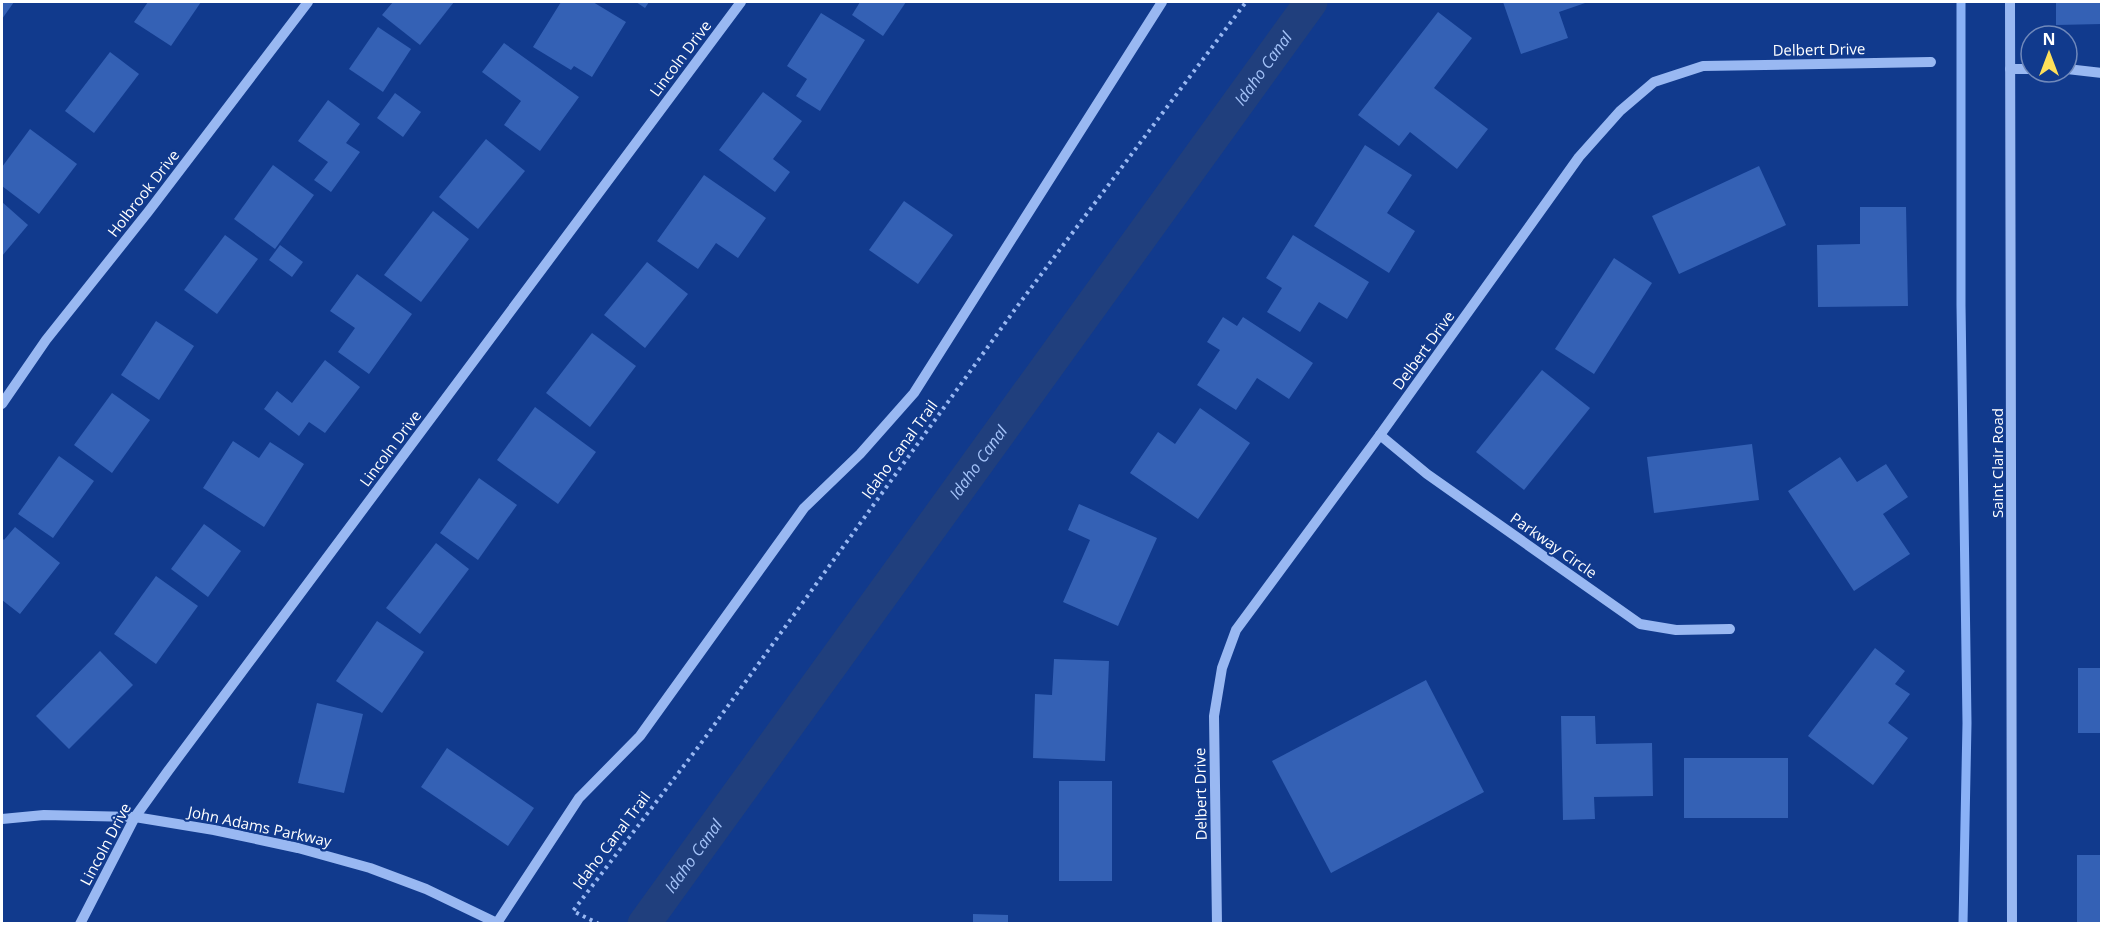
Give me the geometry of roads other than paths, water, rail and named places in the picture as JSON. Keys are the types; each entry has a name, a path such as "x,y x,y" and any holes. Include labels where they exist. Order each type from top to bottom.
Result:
{"street":[{"name":"Holbrook Drive","path":"2,404 46,340 148,212 308,2"},
{"name":"Lincoln Drive","path":"80,924 135,817 741,2"},
{"path":"498,923 579,798 640,736 804,508 860,454 914,393 1162,2"},
{"name":"Saint Clair Road","path":"2010,2 2012,924"},
{"name":"Delbert Drive","path":"1216,924 1214,716 1222,668 1236,630 1380,435 1579,157 1620,111 1654,82 1703,66 1931,62"},
{"path":"2010,69 2019,69"},
{"path":"2079,70 2102,73"},
{"name":"Parkway Circle","path":"1380,435 1427,474 1640,624 1676,630 1730,629"},
{"name":"John Adams Parkway","path":"2,819 44,815 135,817 214,830 298,848 339,860 426,889 498,923"}],"waterway":[{"name":"Idaho Canal","path":"644,924 1311,2"},
{"path":"1961,2 1961,305 1967,723 1963,924"}]}
